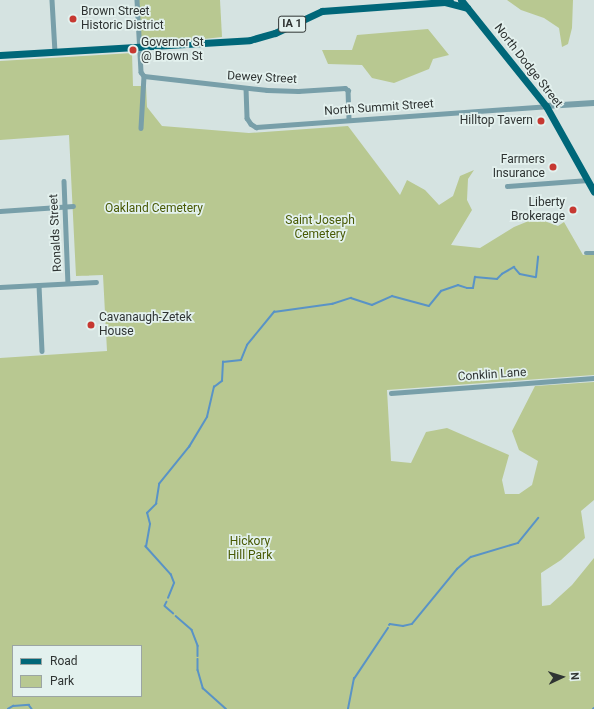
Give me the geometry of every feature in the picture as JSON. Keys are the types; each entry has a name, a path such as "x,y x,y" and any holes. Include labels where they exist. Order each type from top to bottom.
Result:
{"main road":[{"name":"North Dodge Street","path":"461,0 546,106 594,192"},
{"name":"IA 1","path":"0,55 250,40 275,33 322,11 447,1"},
{"path":"447,1 467,8"}],"street":[{"path":"52,0 55,52"},
{"path":"137,0 141,72 144,76 140,128"},
{"name":"Dewey Street","path":"144,76 246,88 290,91 345,88 348,90 349,120"},
{"name":"North Summit Street","path":"246,88 247,118 251,124 256,127 546,106"},
{"path":"546,106 594,103"},
{"path":"507,186 588,180"},
{"name":"Ronalds Street","path":"64,181 68,283"},
{"path":"0,211 73,206"},
{"path":"586,253 594,253"},
{"path":"0,287 96,282"},
{"path":"39,285 42,351"},
{"name":"Conklin Lane","path":"391,393 594,378"}],"green space":[{"path":"139,0 220,0 222,37 140,46"},
{"path":"507,0 573,0 572,28 568,44 562,47 559,28 544,18 521,10"},
{"path":"428,29 449,55 433,59 429,69 394,83 372,78 362,65 328,64 322,50 352,50 357,35"},
{"path":"132,53 133,86 146,86 147,107 162,126 249,133 348,126 400,195 407,180 425,190 439,205 453,196 460,176 474,170 468,179 467,200 472,210 451,245 480,248 514,227 536,218 558,226 564,222 583,255 594,254 594,375 387,390 391,461 411,463 426,432 447,428 509,455 502,480 505,494 519,494 532,485 538,461 519,450 512,431 535,386 594,382 594,500 581,511 585,538 561,560 541,573 542,606 550,605 572,585 594,558 594,709 0,709 0,358 107,351 103,275 76,276 69,135 0,140 0,61"}],"waterway":[{"path":"168,598 174,583 171,575 146,547 150,524 147,513 156,504 159,484 189,447 207,417 214,387 222,381 223,362 241,360 247,345 274,312 332,304 351,298 372,305 392,296 429,306 441,291 458,285 473,288 475,277 497,279 502,274 514,267 520,274 536,277 538,257"},
{"path":"389,625 403,626 412,624 457,569 471,557 518,543 538,518"},
{"path":"167,602 165,606 173,613"},
{"path":"176,616 192,630 198,646 198,656"},
{"path":"348,709 354,679 388,628"},
{"path":"198,659 198,670 203,688 226,709"},
{"path":"8,709 13,706 29,705 32,709"}],"place":[{"name":"Brown Street Historic District","path":"73,19"},
{"name":"Governor St @ Brown St","path":"133,50"},
{"name":"Hilltop Tavern","path":"541,121"},
{"name":"Farmers Insurance","path":"553,167"},
{"name":"Liberty Brokerage","path":"573,210"},
{"name":"Cavanaugh-Zetek House","path":"91,325"}],"park label":[{"name":"Oakland Cemetery","path":"154,209"},
{"name":"Saint Joseph Cemetery","path":"320,228"},
{"name":"Hickory Hill Park","path":"250,549"}]}
